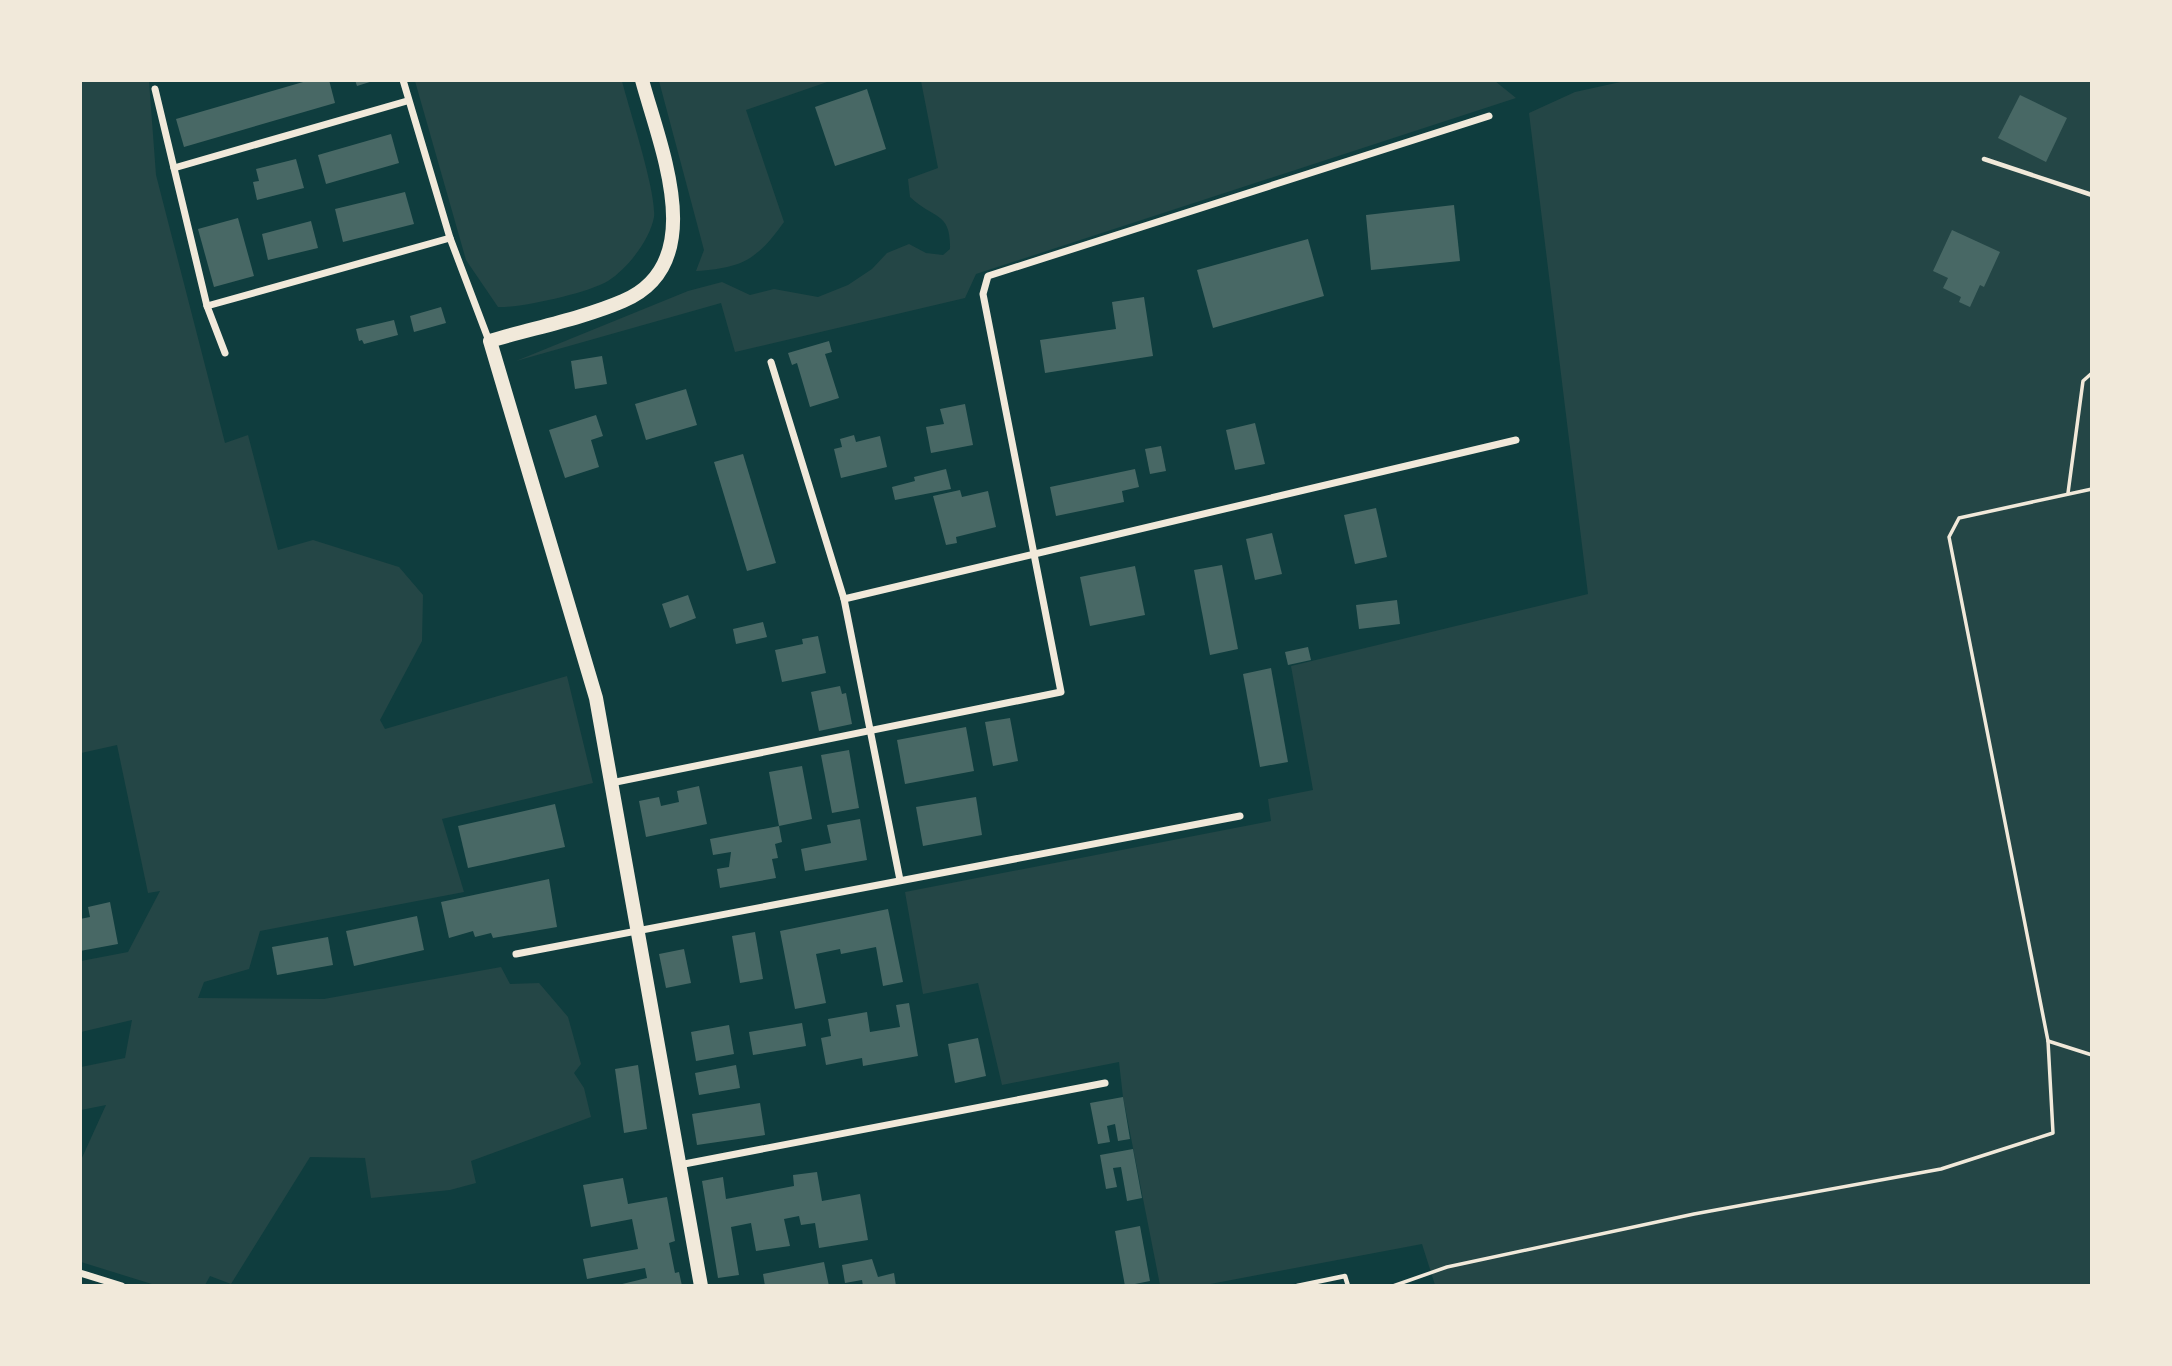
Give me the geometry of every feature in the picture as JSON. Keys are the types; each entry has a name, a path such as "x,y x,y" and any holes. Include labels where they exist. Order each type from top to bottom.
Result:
{"main road":[{"path":"642,80 668,177 674,213 670,254 660,272 624,301 490,341 596,698 701,1286"}],"street":[{"path":"403,80 407,101 450,238 490,341"},
{"path":"155,89 208,306 225,353"},
{"path":"174,168 407,101"},
{"path":"610,783 1061,692 983,293 988,276 1489,116"},
{"path":"208,306 450,238"},
{"path":"771,362 844,598 900,880"},
{"path":"844,598 1516,439"},
{"path":"516,954 1240,816"},
{"path":"679,1165 1105,1083"},
{"path":"80,1273 121,1286"}],"lane":[{"path":"1984,159 2091,195"},
{"path":"1297,1286 1345,1276 1348,1286"}],"path":[{"path":"2068,493 2083,381 2091,373"},
{"path":"1393,1286 1447,1266 1694,1214 1941,1169 2053,1133 2048,1041 1949,537 1959,518 2091,489"},
{"path":"2048,1041 2091,1055"}],"shaded area":[{"path":"81,80 149,81 156,175 225,443 248,435 278,550 313,540 399,567 423,595 422,641 380,720 385,729 567,676 593,783 442,819 464,892 260,931 249,969 204,982 198,998 324,999 501,967 510,984 539,983 568,1017 581,1064 574,1073 584,1088 591,1117 471,1161 476,1183 450,1190 371,1198 365,1158 310,1157 231,1284 210,1276 205,1285 155,1285 81,1262 81,1160 106,1105 81,1110 81,1067 125,1058 132,1020 81,1032 81,961 128,952 160,891 148,893 117,745 81,753"},
{"path":"415,81 622,81 654,205 652,226 630,262 615,276 598,286 538,302 498,307 466,260"},
{"path":"659,81 830,81 746,110 784,222 765,245 747,260 725,267 696,271 704,250"},
{"path":"921,81 1495,81 1516,98 976,274 965,298 735,352 721,303 516,361 688,291 722,282 750,295 774,289 818,297 848,285 872,269 887,253 909,244 926,253 943,255 950,249 948,228 939,217 910,197 908,179 938,168"},
{"path":"1625,81 2091,81 2091,1285 1435,1285 1422,1244 1205,1285 1160,1285 1123,1097 1119,1062 1002,1085 978,983 923,994 905,892 1271,821 1268,799 1313,790 1291,666 1588,594 1529,113 1575,92"}],"building":[{"path":"310,80 329,80 335,103 184,147 176,119"},
{"path":"355,80 373,80 373,81 357,86"},
{"path":"867,89 886,149 835,166 815,107"},
{"path":"2020,95 2067,118 2046,162 1998,138"},
{"path":"391,134 399,163 326,184 318,155"},
{"path":"296,159 304,188 257,200 253,182 259,181 256,169"},
{"path":"405,192 414,224 343,242 335,209"},
{"path":"1454,205 1460,261 1371,270 1366,215"},
{"path":"238,218 254,276 214,287 198,229"},
{"path":"311,221 318,248 268,260 262,234"},
{"path":"1952,230 2000,252 1984,287 1980,285 1970,307 1959,302 1961,297 1943,288 1948,278 1933,271"},
{"path":"1308,239 1324,296 1213,328 1197,270"},
{"path":"1144,297 1153,356 1045,373 1040,340 1116,329 1112,302"},
{"path":"441,307 446,323 414,332 410,316"},
{"path":"394,320 398,335 364,344 362,340 359,341 356,329"},
{"path":"829,341 832,352 825,354 839,398 810,407 797,363 792,365 788,353"},
{"path":"602,356 607,384 575,389 571,361"},
{"path":"686,389 697,425 646,440 635,404"},
{"path":"965,404 973,445 931,453 926,427 944,424 940,409"},
{"path":"596,415 603,436 591,440 599,467 565,478 549,430"},
{"path":"1255,423 1265,464 1235,470 1226,430"},
{"path":"854,435 856,442 880,436 887,467 841,478 834,449 842,447 840,439"},
{"path":"1161,446 1166,471 1150,474 1145,449"},
{"path":"743,454 776,563 747,571 714,462"},
{"path":"946,469 951,489 895,500 892,487 915,481 914,477"},
{"path":"1135,469 1139,487 1122,491 1124,502 1056,516 1050,487"},
{"path":"960,490 962,497 988,491 996,527 956,537 957,543 946,545 933,496"},
{"path":"1376,508 1387,557 1355,564 1344,515"},
{"path":"1272,533 1282,574 1255,580 1246,539"},
{"path":"1222,565 1238,649 1210,655 1194,570"},
{"path":"1135,566 1145,615 1090,626 1080,577"},
{"path":"688,595 696,618 670,628 662,604"},
{"path":"1397,600 1400,624 1359,629 1356,605"},
{"path":"763,622 767,637 736,644 733,629"},
{"path":"818,636 826,673 782,682 775,650 803,644 802,639"},
{"path":"1308,647 1311,660 1288,665 1285,652"},
{"path":"1271,668 1288,762 1260,767 1243,674"},
{"path":"840,686 842,694 846,693 852,724 819,731 811,692"},
{"path":"1010,718 1018,761 993,766 985,722"},
{"path":"966,727 974,771 905,784 897,740"},
{"path":"849,750 859,808 832,813 821,755"},
{"path":"802,766 812,819 779,826 769,772"},
{"path":"699,786 707,824 646,837 639,801 659,797 661,806 679,802 677,791"},
{"path":"976,797 982,835 923,846 916,807"},
{"path":"555,804 565,847 468,868 458,826"},
{"path":"860,819 867,860 805,871 801,849 831,843 827,825"},
{"path":"779,826 782,842 775,844 778,858 772,859 776,878 720,888 717,869 729,867 731,852 713,855 710,839"},
{"path":"549,879 557,927 493,938 491,933 475,937 473,931 449,938 441,902"},
{"path":"110,902 118,944 80,951 80,919 90,917 88,907"},
{"path":"888,909 903,982 883,986 876,947 841,954 840,949 816,954 826,1003 795,1009 780,931"},
{"path":"417,916 424,950 354,966 346,931"},
{"path":"755,932 763,979 740,983 732,936"},
{"path":"328,937 333,965 277,975 272,947"},
{"path":"684,949 691,983 666,988 659,954"},
{"path":"909,1003 918,1056 863,1066 862,1058 826,1065 821,1038 831,1036 828,1019 867,1012 870,1032 900,1027 896,1005"},
{"path":"802,1023 806,1046 753,1055 749,1032"},
{"path":"729,1025 734,1054 696,1061 691,1032"},
{"path":"978,1038 986,1076 955,1083 948,1044"},
{"path":"638,1065 647,1129 624,1133 615,1069"},
{"path":"736,1065 740,1088 699,1095 695,1073"},
{"path":"1123,1097 1130,1139 1118,1141 1115,1124 1107,1126 1110,1142 1098,1144 1090,1103"},
{"path":"760,1103 765,1135 697,1145 692,1114"},
{"path":"1133,1149 1142,1198 1127,1201 1121,1167 1113,1168 1117,1187 1106,1189 1100,1155"},
{"path":"817,1172 822,1201 860,1194 868,1240 819,1248 815,1223 801,1225 799,1216 784,1219 790,1246 756,1251 751,1223 731,1227 739,1275 718,1278 702,1181 723,1177 726,1199 794,1186 793,1175"},
{"path":"623,1178 628,1204 667,1197 675,1241 669,1243 675,1273 679,1272 682,1286 614,1286 647,1278 645,1268 587,1279 583,1259 638,1249 632,1219 591,1227 583,1185"},
{"path":"1140,1226 1150,1281 1125,1286 1115,1231"},
{"path":"872,1259 878,1277 894,1273 896,1286 863,1286 862,1280 845,1283 842,1265"},
{"path":"824,1262 829,1286 765,1286 763,1274"}]}
